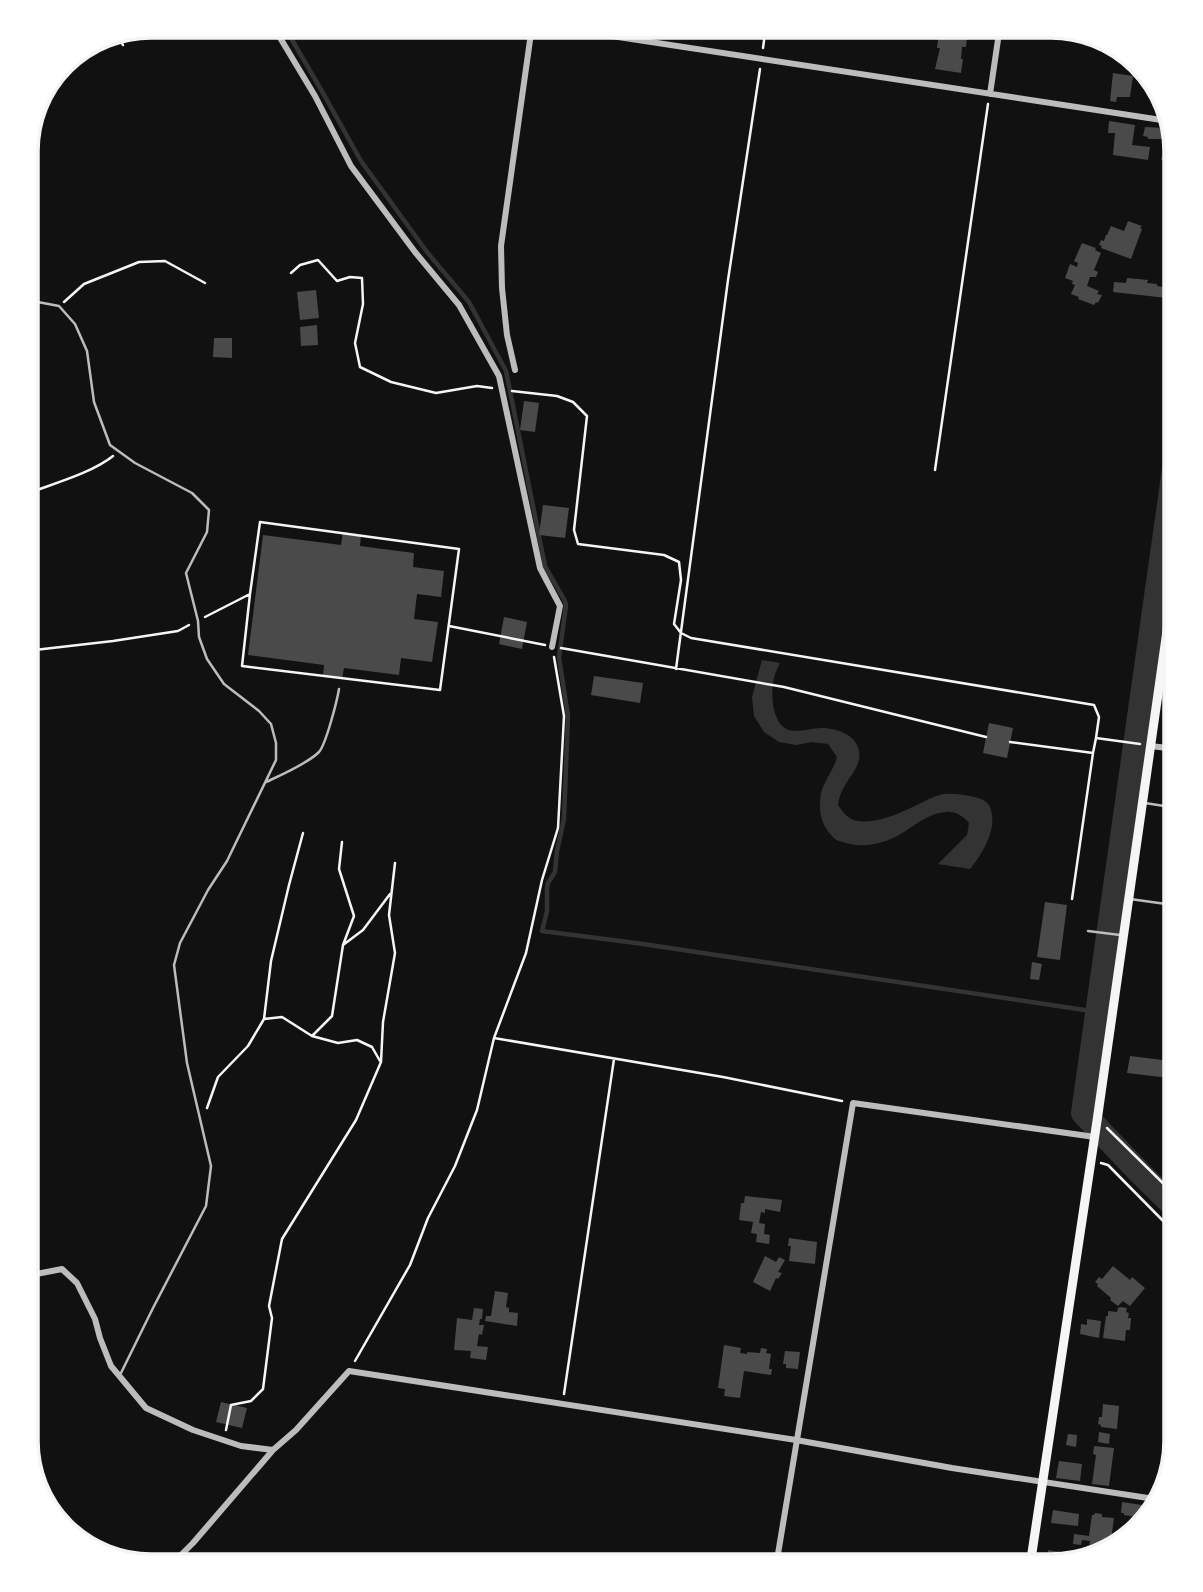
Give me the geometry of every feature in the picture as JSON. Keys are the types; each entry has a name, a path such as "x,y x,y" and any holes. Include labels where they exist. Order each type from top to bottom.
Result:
{"main road":[{"path":"1032,1554 1098,1120 1164,650"}],"street":[{"path":"280,38 351,166 458,305 499,376 540,568 560,606 552,646"},
{"path":"515,370 503,300 501,246 530,38"},
{"path":"630,39 1160,120"},
{"path":"990,93 998,39"},
{"path":"1150,746 1164,748"},
{"path":"778,1554 853,1103 1095,1137"},
{"path":"38,1274 62,1269 77,1283 95,1319 111,1366 146,1408 184,1426 241,1446 273,1450"},
{"path":"182,1554 273,1450 296,1430 349,1371 1149,1498"}],"lane":[{"path":"39,302 59,306 75,324 87,351 94,402 110,445 135,463 192,493 209,510 206,532 186,573 198,621 199,637 207,659 224,684 259,711 271,724 276,743 276,760 227,861 180,943 174,965 187,1063 211,1166 206,1206 119,1377"},
{"path":"265,782 294,769 320,751 337,705 339,689"},
{"path":"1142,803 1164,806"},
{"path":"1129,899 1164,904"},
{"path":"1087,931 1123,935"}],"path":[{"path":"676,669 728,280 764,39"},
{"path":"121,43 123,46"},
{"path":"935,470 990,93"},
{"path":"291,273 300,265 318,260 337,281 350,276 362,278 363,304 355,343 359,367 391,382 436,393 477,386 502,390"},
{"path":"59,306 84,284 139,262 165,261 205,283"},
{"path":"520,392 557,396 573,402 587,416 574,530 578,544 664,555 679,562 681,580 674,624 681,633 691,638 1094,705 1098,717 1096,738 1072,900"},
{"path":"39,489 106,462 118,450"},
{"path":"260,522 459,549 449,626 440,690 242,666 260,522"},
{"path":"39,650 178,631 250,594"},
{"path":"449,626 784,687 986,737"},
{"path":"349,1371 410,1265 428,1218 455,1166 477,1110 494,1038 526,953 542,880 558,828 564,716 552,646"},
{"path":"1096,738 1150,746"},
{"path":"1010,742 1093,753"},
{"path":"206,1115 218,1077 248,1046 264,1019 271,961 303,833"},
{"path":"312,1036 331,1016 343,945 354,916 339,869 342,842"},
{"path":"223,1440 232,1405 251,1401 264,1389 272,1318 269,1306 282,1239 356,1120 381,1062 383,1022 395,953 389,915 395,863"},
{"path":"343,945 363,930 391,892"},
{"path":"264,1019 282,1017 312,1036 338,1043 357,1040 372,1046 381,1062"},
{"path":"494,1038 723,1077 853,1103"},
{"path":"563,1404 614,1059"},
{"path":"1098,1120 1164,1184"},
{"path":"1091,1161 1108,1164 1164,1222"}],"shaded area":[{"path":"762,660 780,663 772,691 776,715 783,727 793,731 833,729 850,736 857,745 859,761 842,791 838,805 849,817 866,821 882,819 944,794 972,797 988,804 992,816 991,830 970,869 938,864 967,835 969,823 953,812 930,816 900,834 878,843 854,845 834,838 822,820 820,802 822,790 837,757 828,744 812,742 796,745 779,742 764,732 754,716 752,697"}],"building":[{"path":"938,39 967,39 966,47 962,47 961,73 935,69 940,48 937,48"},
{"path":"1113,73 1133,76 1130,97 1117,97 1116,102 1110,101"},
{"path":"1109,121 1135,125 1132,145 1150,147 1148,160 1113,155 1115,133 1108,133"},
{"path":"1145,127 1162,128 1162,139 1148,139 1143,136"},
{"path":"1128,221 1142,226 1131,259 1101,248 1101,240 1104,241 1111,226 1124,231"},
{"path":"1082,243 1101,253 1094,270 1098,272 1096,277 1090,277 1087,286 1102,295 1094,305 1071,294 1075,285 1072,284 1073,281 1065,278 1070,264 1077,267 1078,263 1074,261"},
{"path":"1127,278 1148,280 1147,283 1164,287 1164,298 1113,292 1114,282 1126,283"},
{"path":"316,290 319,318 300,320 297,292"},
{"path":"317,325 318,345 301,346 300,327"},
{"path":"214,338 232,338 232,358 213,357"},
{"path":"524,401 539,403 535,432 520,430"},
{"path":"543,505 569,508 565,538 539,535"},
{"path":"343,532 361,535 360,546 414,553 413,567 444,571 441,597 417,594 414,619 438,622 432,662 401,658 399,675 344,668 342,679 323,676 324,665 248,655 263,535 341,545"},
{"path":"504,617 527,622 522,649 499,644"},
{"path":"594,676 643,683 640,703 591,695"},
{"path":"989,723 1013,728 1007,758 983,753"},
{"path":"1045,902 1067,905 1060,960 1037,957"},
{"path":"1032,962 1042,964 1039,980 1030,979"},
{"path":"1130,1056 1164,1060 1164,1077 1127,1073"},
{"path":"745,1196 782,1200 780,1212 765,1209 765,1213 761,1212 759,1223 765,1224 764,1234 770,1235 769,1244 756,1242 757,1234 751,1233 753,1222 739,1220 741,1203 744,1203"},
{"path":"789,1238 817,1242 815,1264 789,1261"},
{"path":"765,1256 776,1262 779,1257 785,1260 778,1272 782,1273 776,1278 770,1291 753,1282"},
{"path":"1113,1266 1145,1288 1130,1306 1123,1301 1118,1306 1095,1282 1099,1277 1102,1279"},
{"path":"495,1291 508,1293 506,1307 509,1312 518,1313 517,1326 485,1321 486,1316 491,1316"},
{"path":"1120,1307 1127,1308 1128,1318 1131,1318 1125,1341 1103,1338 1108,1311 1117,1312"},
{"path":"474,1308 483,1309 479,1325 484,1325 477,1346 488,1347 486,1360 470,1358 471,1351 454,1350 457,1318 472,1320"},
{"path":"1087,1319 1101,1321 1099,1338 1080,1334 1081,1324 1087,1325"},
{"path":"724,1345 741,1348 740,1353 747,1354 760,1353 761,1348 767,1349 766,1353 771,1354 771,1375 744,1371 740,1398 724,1396 725,1389 718,1388"},
{"path":"785,1351 800,1352 798,1369 786,1368 786,1364 783,1364"},
{"path":"221,1402 247,1408 242,1428 216,1422"},
{"path":"1103,1404 1119,1406 1117,1429 1101,1427 1098,1424 1099,1417 1102,1417"},
{"path":"1099,1432 1110,1434 1109,1444 1098,1442"},
{"path":"1068,1434 1077,1435 1076,1447 1066,1445"},
{"path":"1094,1446 1114,1448 1109,1486 1092,1484 1096,1455 1093,1454"},
{"path":"1059,1461 1082,1464 1080,1481 1056,1478"},
{"path":"1122,1502 1144,1505 1135,1517 1121,1513"},
{"path":"1053,1510 1079,1514 1078,1526 1051,1523"},
{"path":"1102,1514 1102,1517 1114,1518 1112,1536 1089,1547 1090,1541 1082,1540 1081,1545 1073,1544 1074,1534 1089,1536 1094,1515"},
{"path":"1048,1550 1066,1553 1052,1554 1048,1554"}],"waterway":[{"path":"291,38 361,161 427,252 469,302 506,371 545,566 566,606 559,657 568,716 564,819 555,872 547,888 547,911 542,931 1098,1012"},
{"path":"1164,540 1083,1113 1164,1196"}]}
